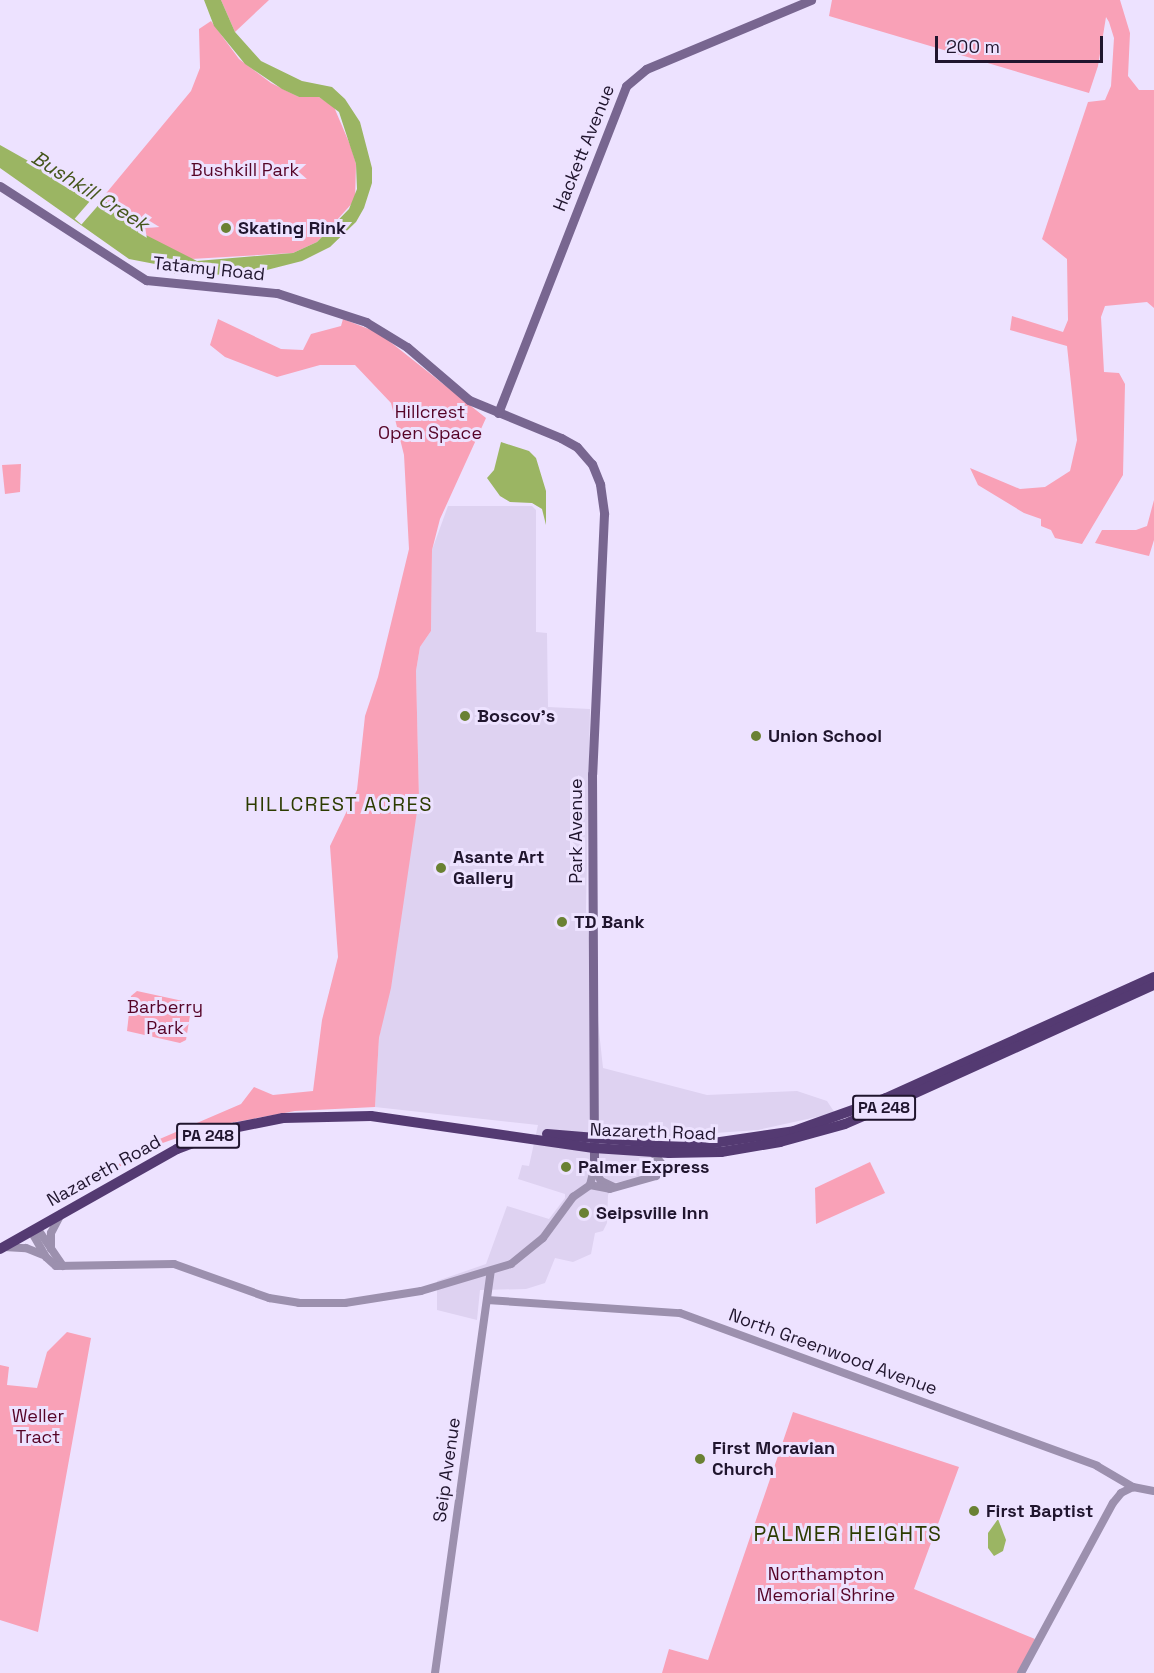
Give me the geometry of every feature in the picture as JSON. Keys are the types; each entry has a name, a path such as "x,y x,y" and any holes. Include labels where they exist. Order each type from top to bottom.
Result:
{"highway":[{"name":"Nazareth Road","path":"594,1144 708,1145 816,1125 886,1098 1154,977"},
{"name":"Nazareth Road","path":"2,1248 160,1158 222,1132 302,1116 371,1116 650,1152 708,1153 750,1148 845,1124 1154,985"}],"main road":[{"name":"Hackett Avenue","path":"498,413 626,86 646,69 811,0"},
{"name":"Tatamy Road","path":"0,186 143,279 166,285 263,290 304,299 361,319 405,345 466,398 561,438 584,452 600,484 604,514"},
{"name":"Park Avenue","path":"594,1169 592,774 604,514"}],"street":[{"path":"590,1185 608,1189 659,1174 662,1161 650,1152"},
{"path":"594,1169 602,1182 618,1187"},
{"path":"34,1230 56,1266 174,1264 261,1296 312,1304 394,1297 491,1272 532,1250 573,1197 590,1185 594,1169"},
{"path":"49,1256 51,1233 62,1214"},
{"path":"2,1248 33,1250 49,1256"},
{"name":"Seip Avenue","path":"435,1673 491,1272"},
{"name":"North Greenwood Avenue","path":"487,1300 680,1313 1097,1466 1133,1487 1154,1491"},
{"path":"1021,1673 1113,1503 1121,1493 1133,1487"}],"shaded area":[{"path":"204,0 221,0 235,32 261,61 302,81 332,87 345,99 360,122 372,168 372,183 364,208 356,222 330,247 302,261 247,275 174,274 155,264 129,259 0,168 0,145 64,181 100,196 140,232 197,261 293,253 317,242 349,209 357,189 356,164 339,112 319,97 299,97 282,89 245,64 214,26"},
{"path":"501,442 529,451 536,458 546,491 546,525 542,509 532,503 510,502 500,496 487,478 494,470"},
{"path":"448,506 532,506 536,510 536,632 547,633 548,707 590,709 586,910 603,1068 707,1095 797,1091 827,1101 835,1113 758,1130 658,1137 659,1163 655,1174 614,1183 608,1195 607,1223 603,1231 595,1233 591,1254 573,1262 555,1258 545,1283 526,1289 480,1290 477,1320 437,1310 437,1281 486,1264 507,1206 549,1219 565,1198 565,1194 518,1179 522,1165 529,1166 538,1125 375,1107 379,1038 419,798 416,671 420,647 431,631 432,550"},
{"path":"998,1519 1006,1540 1003,1551 994,1556 988,1548 988,1533"}],"green space":[{"path":"221,0 269,0 235,32"},
{"path":"832,0 1120,0 1130,33 1128,76 1139,90 1154,90 1154,308 1147,302 1105,306 1101,317 1104,372 1119,373 1125,384 1123,475 1082,544 1055,538 1051,530 1041,526 1041,519 1024,513 978,485 970,468 1020,489 1045,487 1070,471 1077,440 1067,346 1010,330 1012,316 1063,332 1068,320 1067,259 1042,239 1088,102 1105,100 1111,86 1114,38 1109,22 1106,17 1098,66 1089,93 829,16"},
{"name":"Bushkill Park","path":"211,21 239,59 271,83 299,97 319,97 334,107 351,147 356,164 355,200 317,242 293,253 191,259 139,232 103,197 191,91 200,68 199,29"},
{"name":"Hillcrest Open Space","path":"218,319 281,349 303,350 311,334 341,326 343,319 379,333 486,418 440,519 432,550 431,631 420,647 416,671 419,798 391,988 379,1038 375,1107 295,1111 208,1127 157,1145 69,1196 155,1141 241,1104 254,1087 273,1095 313,1091 322,1020 338,957 330,846 357,790 365,716 378,677 409,549 404,455 391,403 355,365 320,365 277,377 225,357 210,345"},
{"path":"21,464 20,492 5,494 2,465"},
{"path":"1154,500 1154,540 1149,556 1095,543 1102,530 1136,530 1147,526"},
{"name":"Barberry Park","path":"137,991 192,1003 186,1040 180,1043 127,1031 131,996"},
{"path":"870,1162 885,1193 816,1224 815,1188"},
{"name":"Weller Tract","path":"67,1332 91,1338 38,1632 0,1620 0,1365 9,1367 7,1385 37,1388 47,1352"},
{"name":"Northampton Memorial Shrine","path":"793,1412 959,1467 914,1589 1035,1639 1018,1673 662,1673 669,1649 708,1660"}],"pier":[{"path":"97,193 104,199 81,225 75,219"}],"place":[{"name":"Skating Rink","path":"226,228"},
{"name":"Boscov's","path":"465,716"},
{"name":"Union School","path":"756,736"},
{"name":"Asante Art Gallery","path":"441,868"},
{"name":"TD Bank","path":"562,922"},
{"name":"Palmer Express","path":"566,1167"},
{"name":"Seipsville Inn","path":"584,1213"},
{"name":"First Moravian Church","path":"700,1459"},
{"name":"First Baptist","path":"974,1511"}],"district":[{"name":"HILLCREST ACRES","path":"339,804"},
{"name":"PALMER HEIGHTS","path":"848,1534"}],"water label":[{"name":"Bushkill Creek","path":"90,191"}]}
